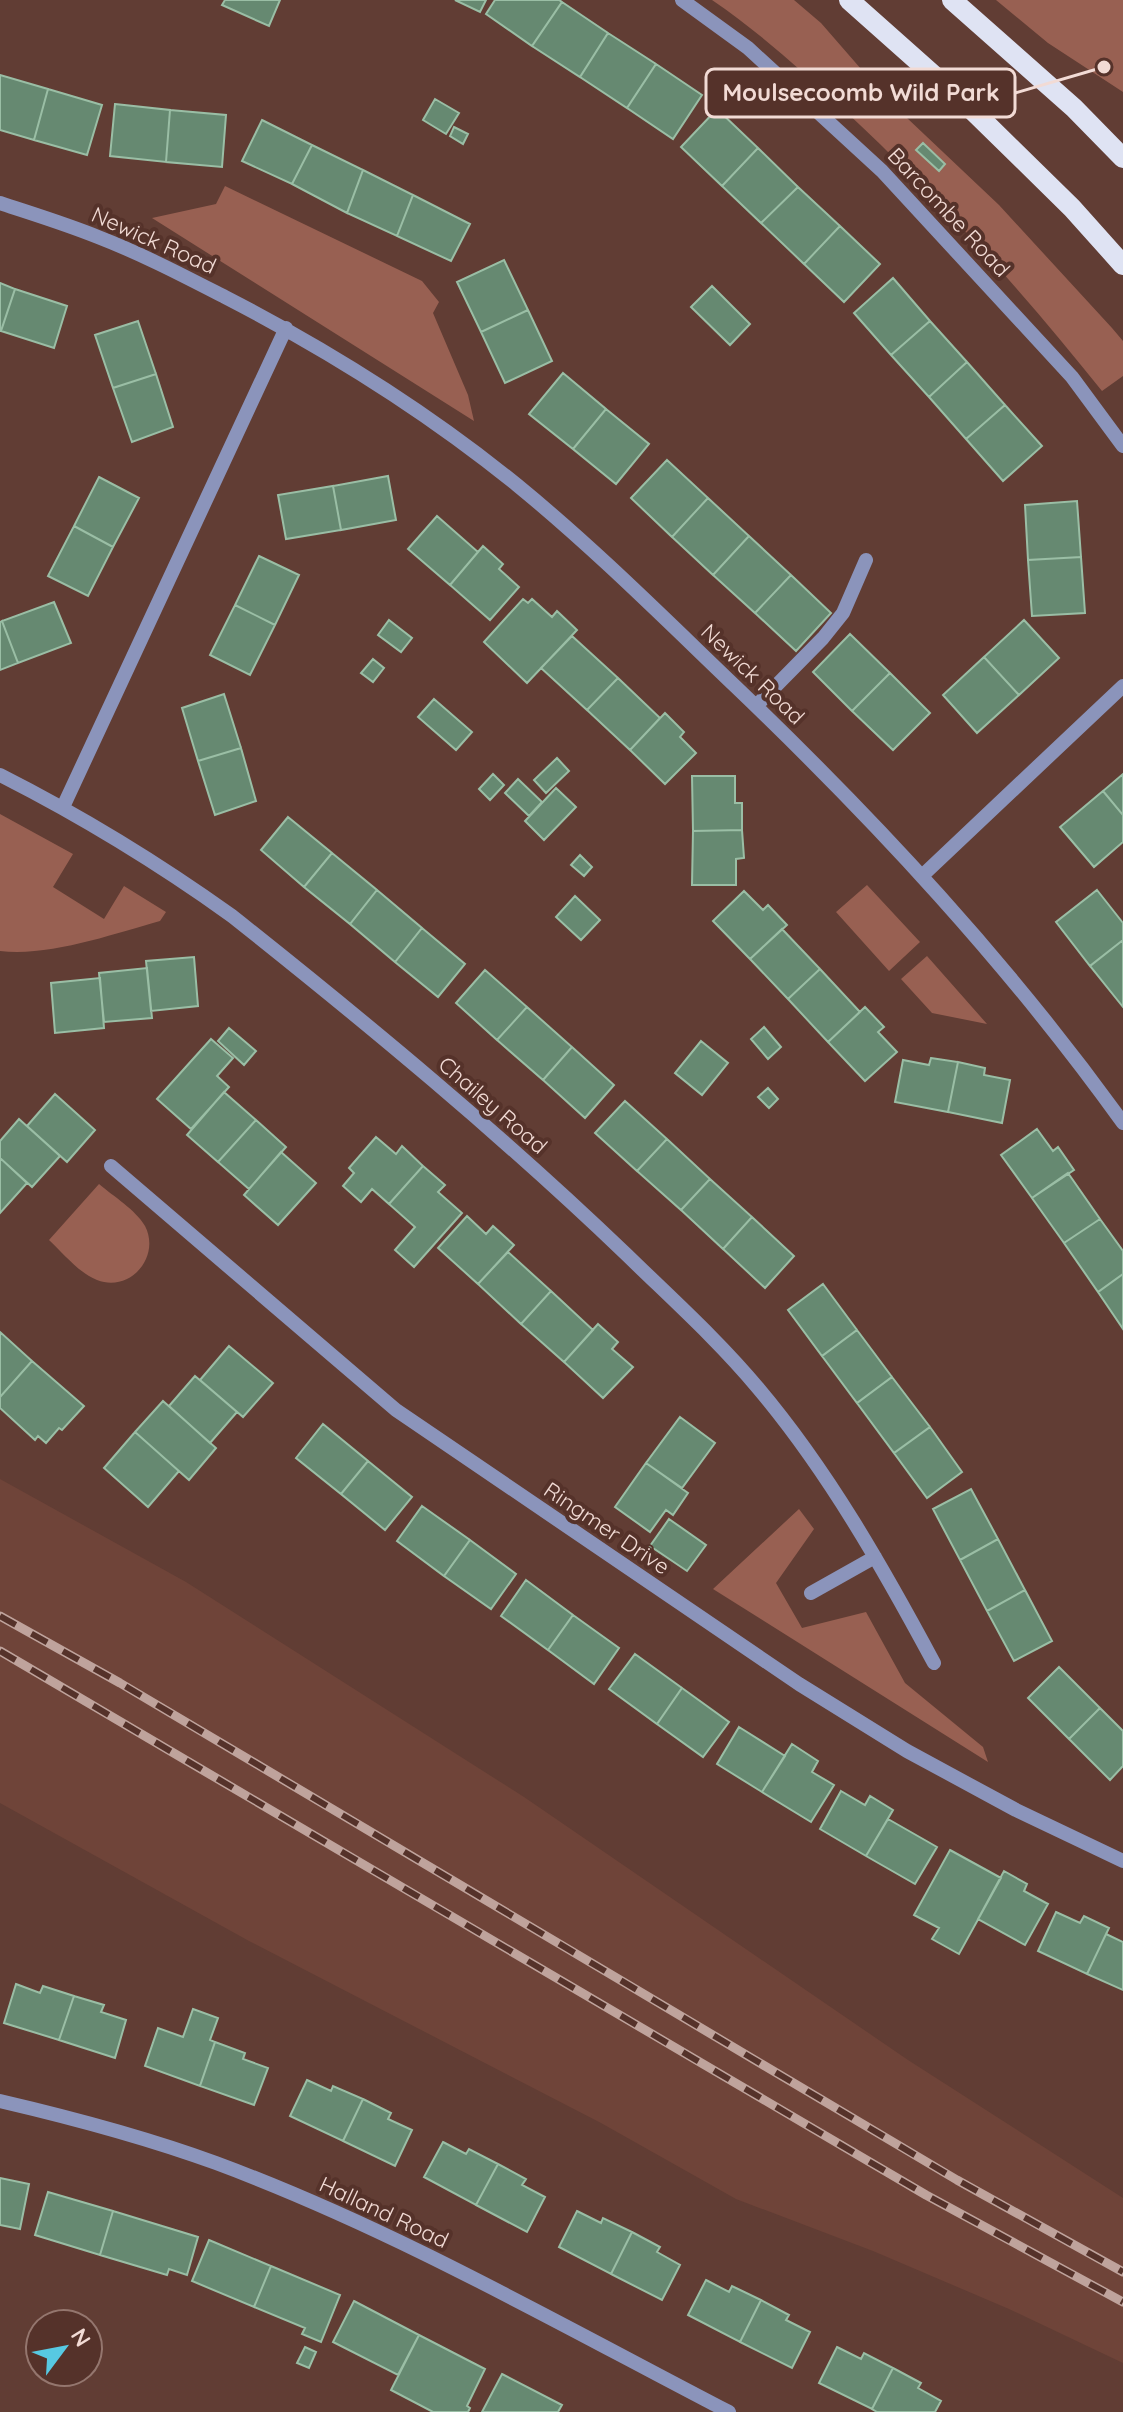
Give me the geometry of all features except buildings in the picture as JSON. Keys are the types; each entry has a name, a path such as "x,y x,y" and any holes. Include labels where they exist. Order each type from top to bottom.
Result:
{"main road":[{"path":"849,0 966,104 1072,208 1123,265"},
{"path":"952,0 1119,154"}],"street":[{"name":"Barcombe Road","path":"682,0 748,48 882,171 1072,377 1123,446"},
{"name":"Newick Road","path":"0,203 99,237 191,279 286,328 425,415 517,485 607,563 756,706 923,875 1003,967 1123,1123"},
{"path":"63,807 286,328"},
{"path":"756,706 823,638 843,613 866,560"},
{"path":"923,875 1123,686"},
{"name":"Chailey Road","path":"0,775 63,807 191,886 244,925 494,1133 599,1228 721,1346 760,1390 809,1456 875,1557 934,1663"},
{"name":"Ringmer Drive","path":"111,1166 396,1410 799,1684 907,1751 1016,1810 1123,1861"},
{"path":"811,1593 875,1557"},
{"name":"Halland Road","path":"0,2101 142,2138 217,2163 317,2204 497,2291 729,2412"}],"shaded area":[{"path":"712,0 794,0 821,23 888,100 999,205 1112,328 1123,341 1123,376 1102,391 1010,281 912,176 795,66"},
{"path":"996,0 1123,0 1123,92 1048,43"},
{"path":"225,186 422,281 439,302 433,313 468,395 474,421 152,218 216,204"},
{"path":"0,814 73,854 53,887 104,919 124,886 166,912 160,921 60,948 0,951"},
{"path":"867,885 920,942 889,971 836,912"},
{"path":"927,956 987,1024 932,1013 901,979"},
{"path":"99,1184 136,1214 149,1238 146,1260 139,1270 131,1277 109,1283 90,1277 49,1240"},
{"path":"0,1479 186,1582 524,1797 908,2060 1123,2198 1123,2363 1009,2309 873,2251 736,2199 601,2123 249,1941 0,1803"},
{"path":"799,1509 814,1529 776,1583 802,1628 866,1612 905,1683 983,1747 988,1762 713,1589"}],"railway":[{"path":"0,1616 120,1683 957,2180 1123,2272"},
{"path":"0,1651 926,2195 1123,2302"}],"place":[{"name":"Moulsecoomb Wild Park","path":"1104,67"}]}
